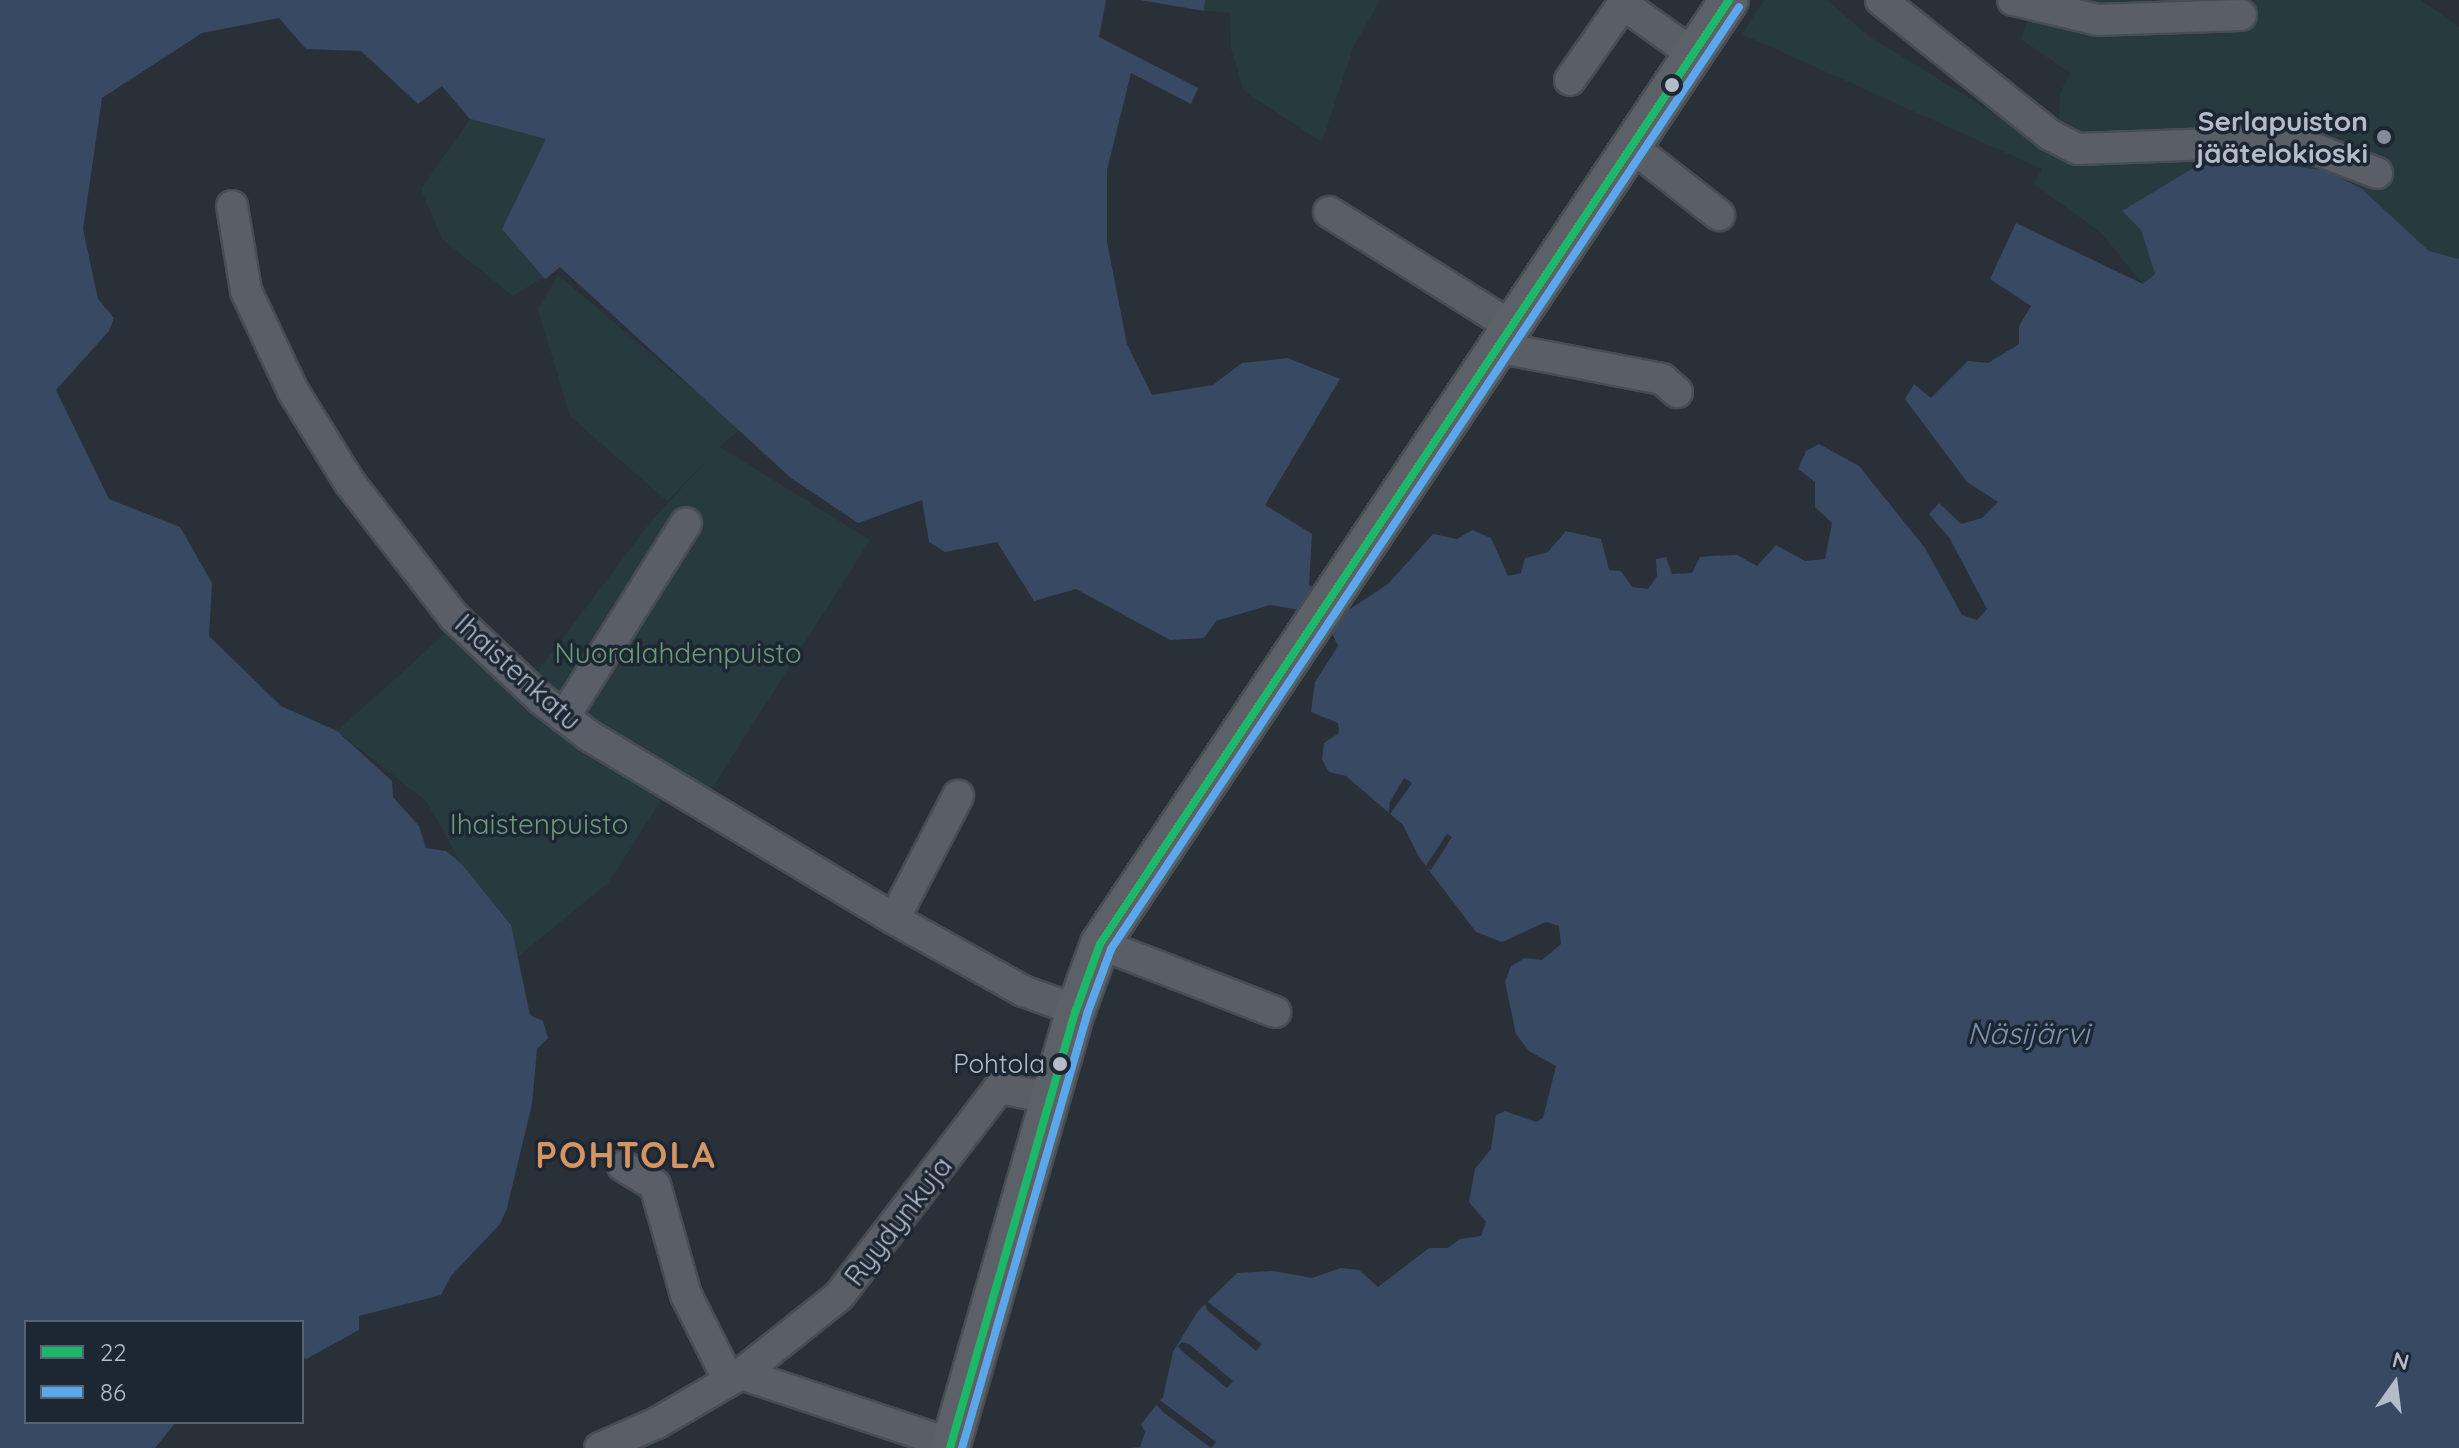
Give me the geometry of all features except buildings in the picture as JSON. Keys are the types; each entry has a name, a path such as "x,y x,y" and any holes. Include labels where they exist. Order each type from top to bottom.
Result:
{"main road":[{"path":"950,1446 1076,1010 1100,944 1729,0"}],"street":[{"path":"1881,0 2050,135 2078,149 2294,141 2377,173"},
{"path":"2013,0 2098,20 2241,15"},
{"path":"1570,80 1623,4 1693,54"},
{"path":"1631,146 1719,215"},
{"name":"Ihaistenkatu","path":"232,206 246,291 258,324 327,447 454,617 564,717 894,919 1023,991 1076,1010"},
{"path":"1329,212 1504,337 1662,379 1677,392"},
{"path":"564,717 686,523"},
{"path":"894,919 958,796"},
{"path":"1100,944 1275,1012"},
{"name":"Ryydynkuja","path":"735,1377 839,1296 999,1088 1051,1098"},
{"path":"623,1166 655,1185 686,1295 735,1377 950,1446"},
{"path":"600,1448 657,1423 735,1377"}],"green space":[{"path":"1205,0 1380,0 1353,48 1322,142 1244,91 1231,49 1230,13 1204,11"},
{"path":"1764,0 1827,0 1870,37 2051,148 2058,132 2060,93 2070,73 2021,39 2029,17 1997,6 1998,0 2421,0 2459,27 2459,259 2429,251 2362,189 2205,161 2123,211 2141,230 2155,274 2143,284 2101,233 2034,184 2042,169 1742,34"},
{"name":"Nuoralahdenpuisto","path":"470,119 547,139 739,430 720,447 870,540 709,793 584,715 537,672 653,519 710,457 667,501 570,416 538,309 558,275 713,406 560,267 513,296 442,239 421,189"},
{"name":"Ihaistenpuisto","path":"448,631 581,749 662,799 608,883 515,959 511,924 461,863 427,802 337,731"}],"water":[{"name":"Näsijärvi","path":"0,0 1106,0 1099,37 1198,88 1191,104 1131,73 1107,170 1107,242 1127,344 1152,395 1213,385 1242,363 1288,358 1340,379 1265,505 1312,534 1309,585 1347,611 1388,584 1433,534 1457,539 1472,530 1491,538 1508,576 1521,573 1525,558 1548,552 1566,531 1601,539 1609,570 1621,571 1632,587 1648,589 1657,576 1656,559 1666,557 1672,574 1692,573 1700,557 1737,555 1757,566 1776,545 1805,561 1825,559 1832,523 1815,507 1815,482 1798,469 1806,451 1819,444 1859,466 1925,548 1962,615 1977,620 1987,609 1950,539 1929,514 1939,503 1961,524 1982,518 1998,502 1967,482 1905,399 1914,384 1931,398 1968,361 1988,363 2019,344 2019,326 2031,306 1990,279 2016,223 2143,284 2155,274 2141,230 2122,211 2205,161 2249,159 2327,171 2362,189 2429,251 2459,259 2459,1448 1130,1448 1140,1447 1145,1432 1141,1424 1163,1397 1173,1352 1198,1311 1237,1273 1274,1271 1312,1278 1341,1268 1359,1270 1378,1287 1429,1248 1448,1248 1460,1239 1481,1236 1486,1222 1469,1202 1475,1169 1491,1149 1496,1115 1505,1111 1536,1122 1543,1118 1556,1066 1529,1051 1516,1034 1505,982 1511,966 1525,958 1542,960 1561,944 1559,926 1546,922 1502,942 1476,932 1419,857 1403,825 1346,776 1329,772 1322,760 1324,743 1339,733 1338,723 1311,712 1315,682 1338,646 1330,629 1306,611 1270,605 1216,621 1204,638 1170,640 1076,589 1034,601 997,542 945,552 929,542 922,500 858,523 791,478 560,267 545,279 502,229 546,139 470,119 442,86 418,104 361,51 306,49 279,18 202,33 102,98 83,229 98,299 114,318 109,331 56,390 109,499 180,527 212,583 209,636 281,706 337,731 392,781 393,797 419,826 426,848 446,851 461,863 511,925 530,1015 543,1021 548,1038 537,1049 532,1104 507,1208 500,1224 451,1276 441,1295 359,1316 359,1330 306,1359 304,1320 24,1320 24,1424 174,1424 155,1448 0,1448"},
{"path":"1140,0 1205,0 1204,11"}],"pier":[{"path":"1404,778 1412,783 1388,817 1390,802"},
{"path":"1447,834 1452,837 1431,870 1425,867"},
{"path":"1204,1299 1262,1344 1256,1351 1207,1310"},
{"path":"1182,1342 1189,1344 1233,1381 1227,1388 1183,1352 1178,1346"},
{"path":"1157,1398 1216,1442 1211,1448 1163,1412 1154,1402"}],"transit line":[{"name":"22","path":"950,1448 1076,1010 1100,944 1729,0"},
{"name":"86","path":"962,1448 1087,1014 1111,949 1739,7"}],"place":[{"name":"Serlapuiston jäätelokioski","path":"2384,137"},
{"name":"Pohtola","path":"1060,1064"}],"district":[{"name":"POHTOLA","path":"626,1155"}]}
